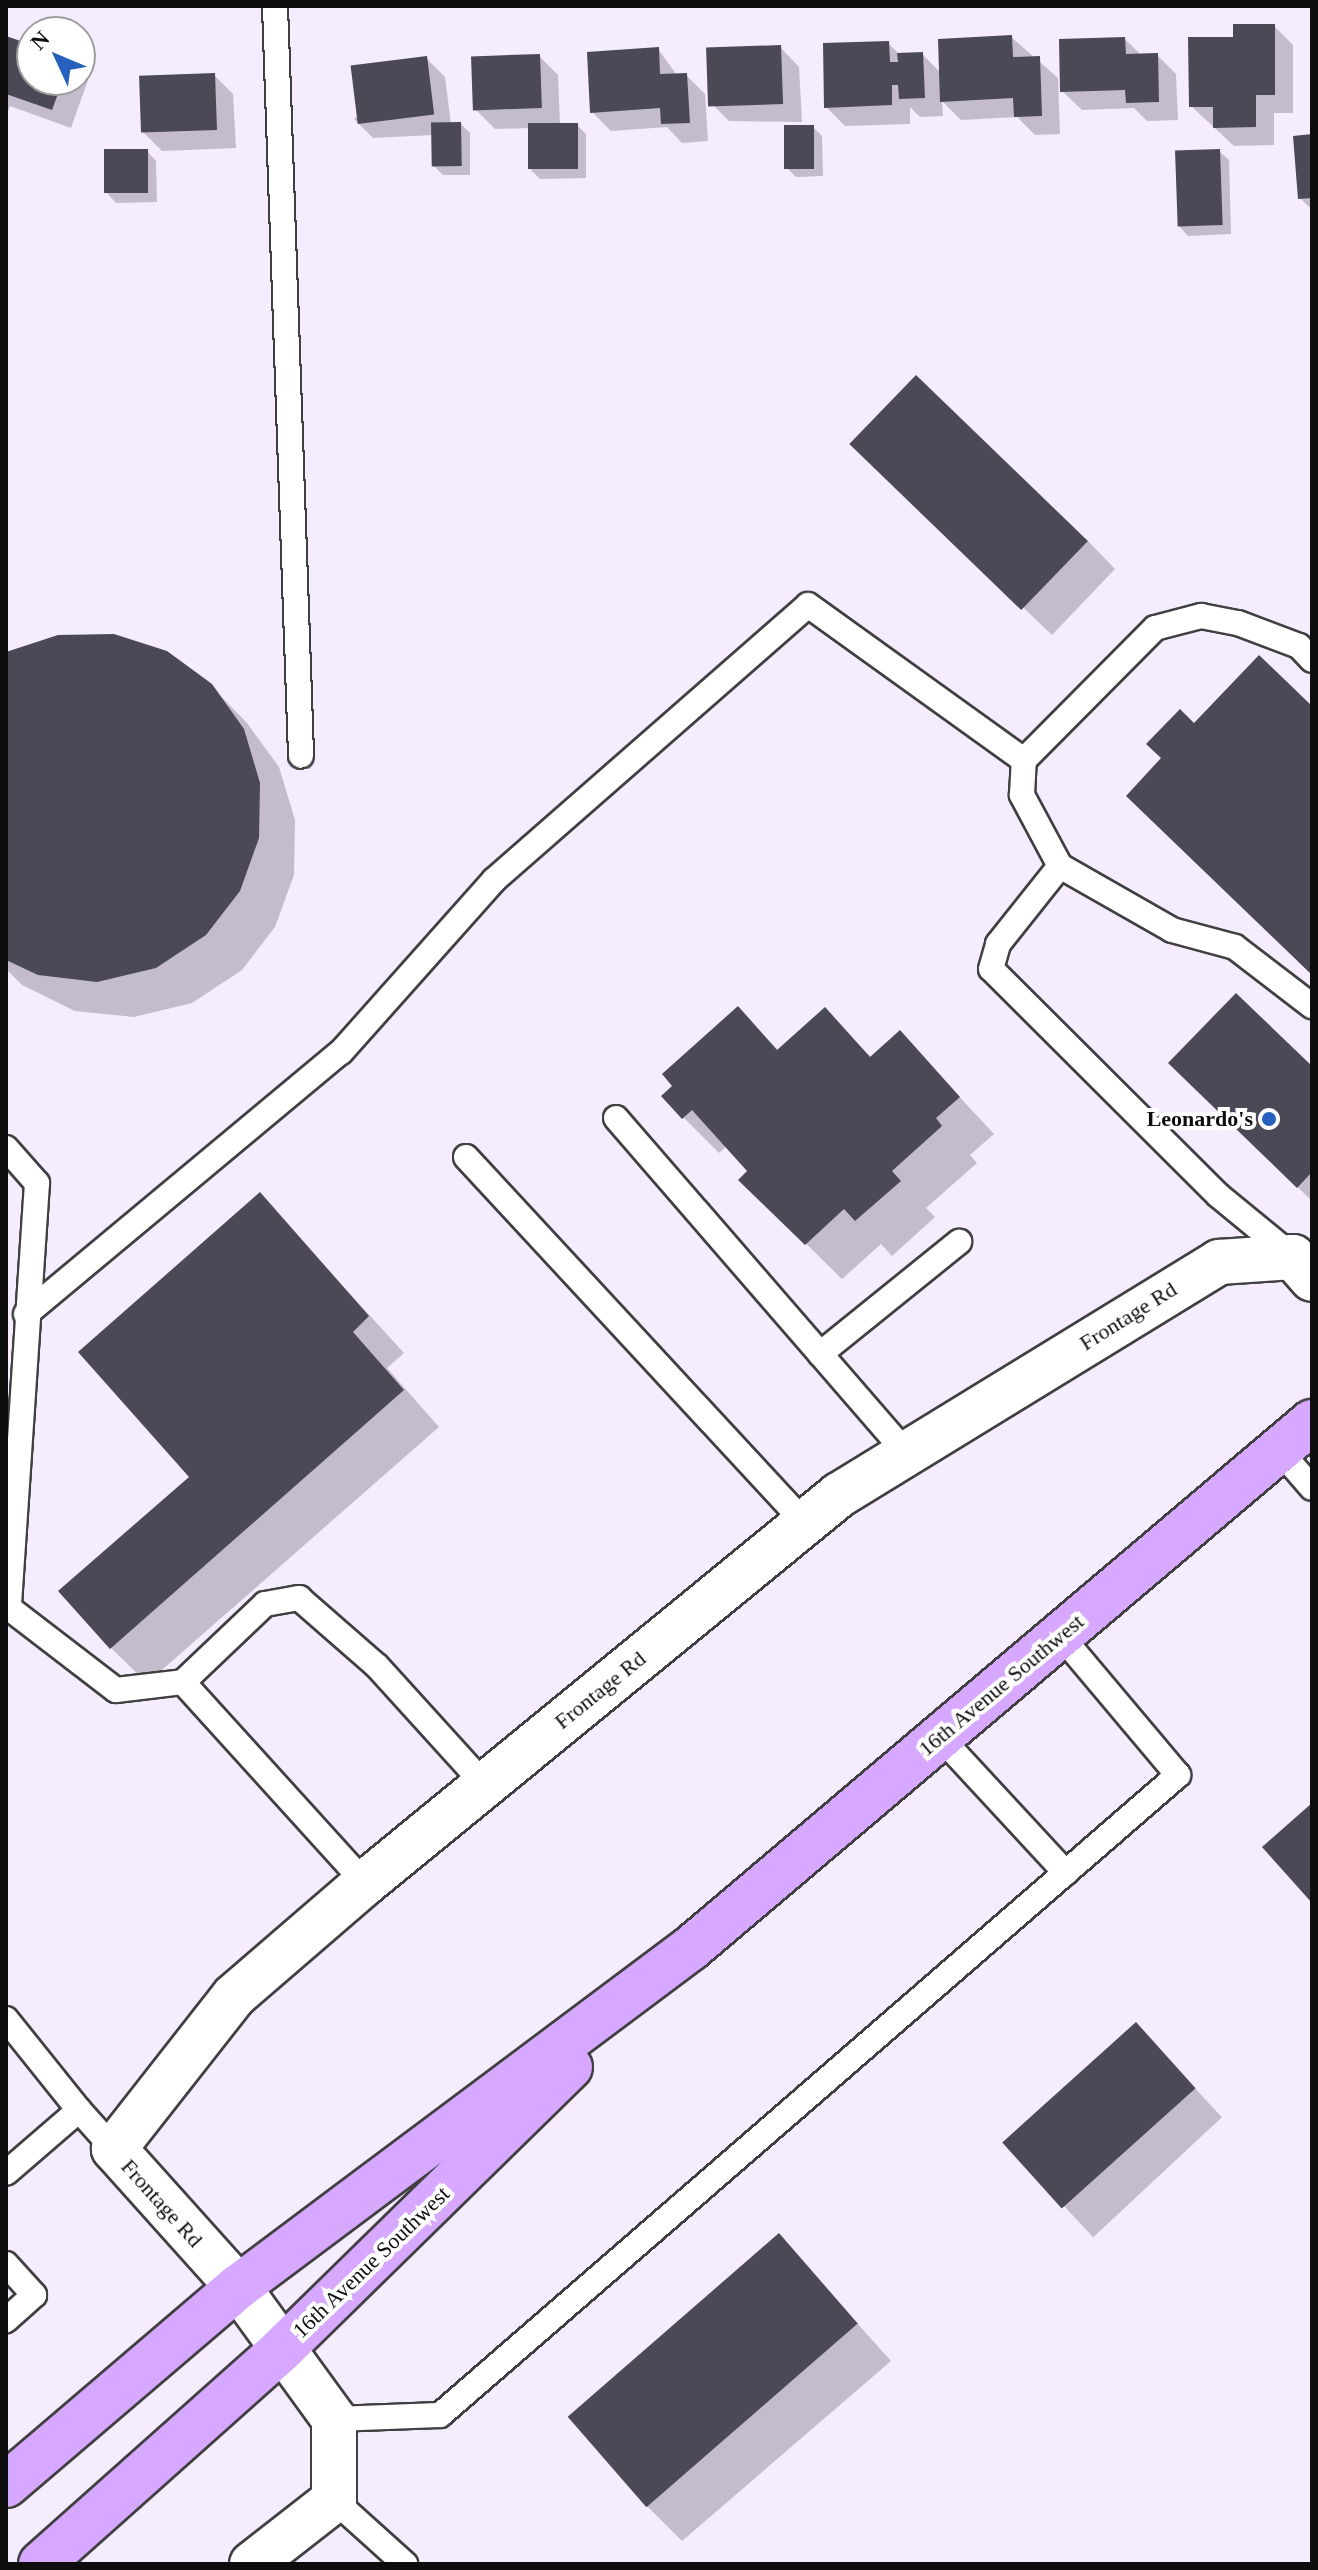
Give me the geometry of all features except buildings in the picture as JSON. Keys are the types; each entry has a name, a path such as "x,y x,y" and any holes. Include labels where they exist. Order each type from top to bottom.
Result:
{"main road":[{"name":"16th Avenue Southwest","path":"6,2485 238,2287 691,1948 1312,1422"},
{"name":"16th Avenue Southwest","path":"41,2564 282,2349 691,1948"}],"street":[{"name":"Frontage Rd","path":"334,2419 238,2287 114,2149 234,1996 484,1784 805,1523 906,1453 1219,1262 1303,1268"},
{"path":"252,2564 334,2500 334,2419"}],"lane":[{"path":"275,6 301,756"},
{"path":"26,1314 341,1052 494,880 808,605 1024,760"},
{"path":"1308,650 1238,623 1201,616 1155,628 1024,760 1022,795 1060,866 1172,930 1235,947 1312,1006"},
{"path":"1060,866 998,944 991,969 1218,1195 1303,1268"},
{"path":"616,1118 906,1453"},
{"path":"6,1148 37,1183 9,1608 116,1690 183,1682 265,1604 299,1598 377,1666 484,1784"},
{"path":"466,1157 805,1523"},
{"path":"820,1354 959,1242"},
{"path":"1279,1450 1312,1488"},
{"path":"334,2419 440,2415 1178,1775 1060,1635"},
{"path":"183,1682 365,1883"},
{"path":"940,1737 1066,1873"},
{"path":"6,2019 114,2149"},
{"path":"6,2173 79,2110"},
{"path":"6,2264 34,2295 6,2320"},
{"path":"334,2500 405,2564"}],"place":[{"name":"Leonardo's","path":"1269,1119"}]}
